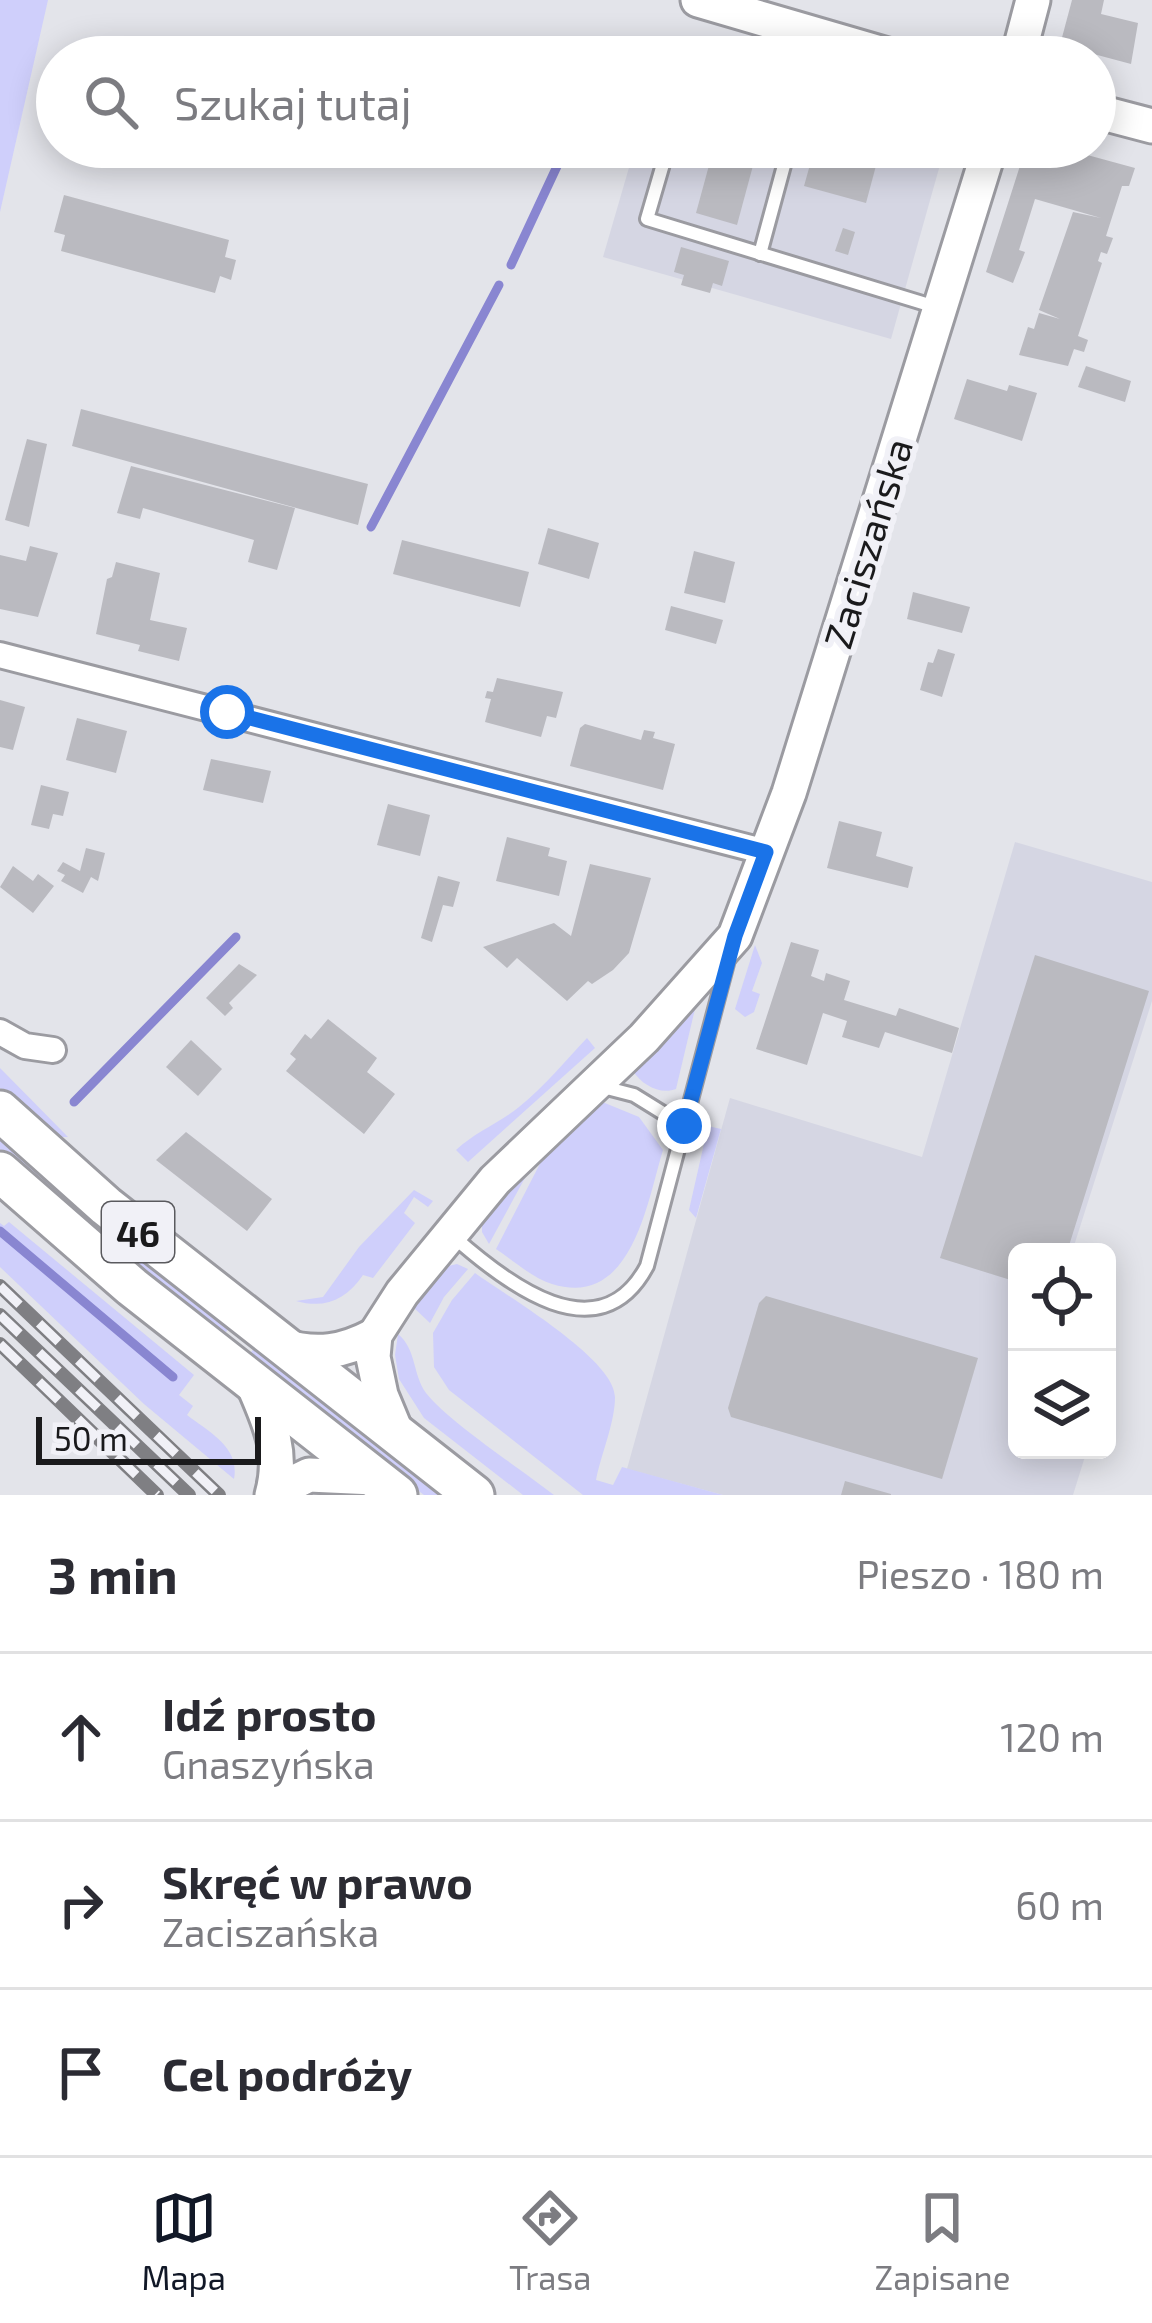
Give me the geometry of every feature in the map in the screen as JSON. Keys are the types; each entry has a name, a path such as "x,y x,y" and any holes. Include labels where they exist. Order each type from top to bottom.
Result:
{"main road":[{"name":"46","path":"0,1111 106,1206 474,1495"},
{"name":"46","path":"0,1172 132,1287 385,1486"}],"street":[{"path":"698,0 822,36"},
{"path":"1024,36 1034,0"},
{"path":"1116,117 1152,126"},
{"name":"Zaciszańska","path":"375,1335 449,1232 495,1180 644,1038 735,936 789,793 983,168"},
{"path":"0,655 766,852"},
{"path":"0,1032 25,1046 53,1050"},
{"path":"282,1346 336,1352 375,1335 375,1371 398,1436"},
{"path":"254,1384 276,1435 278,1468 273,1493"},
{"path":"273,1493 309,1475 385,1486"}],"lane":[{"path":"662,168 647,219 940,308"},
{"path":"760,254 783,168"},
{"name":"Zaciszańska","path":"449,1232 523,1288 567,1308 585,1311 618,1300 632,1288 647,1266 735,936"},
{"path":"594,1085 634,1096 684,1126"}],"shaded area":[{"path":"0,0 48,0 40,36 36,36 0,212"},
{"path":"629,168 939,168 891,339 603,257"},
{"path":"1015,842 1152,882 1152,1001 1075,1243 1008,1243 1008,1459 1084,1459 1073,1495 723,1495 627,1469 730,1098 922,1157"},
{"path":"755,945 762,963 752,991 760,994 754,1012 745,1017 735,1009"},
{"path":"695,1009 676,1089 658,1090 646,1084 633,1071"},
{"path":"587,1038 595,1048 468,1162 456,1150 528,1099"},
{"path":"0,1068 68,1137 54,1137 0,1088"},
{"path":"600,1101 639,1117 663,1150 642,1222 618,1266 601,1281 579,1288 552,1284 496,1249 547,1150"},
{"path":"708,1126 721,1129 696,1218 689,1210"},
{"path":"0,1131 230,1326 222,1338 0,1149"},
{"path":"532,1165 489,1244 482,1219"},
{"path":"414,1190 433,1201 428,1207 414,1197 404,1213 415,1223 373,1278 363,1275 334,1300 296,1301 323,1297 359,1247"},
{"path":"9,1222 194,1375 179,1395 193,1406 187,1415 228,1449 234,1479 144,1404 0,1267 0,1223"},
{"path":"457,1264 468,1269 430,1323 412,1306 444,1267"},
{"path":"475,1273 579,1347 610,1382 614,1407 596,1480 613,1485 622,1467 723,1495 583,1495 449,1390 434,1367 433,1333"},
{"path":"398,1334 426,1393 437,1405 554,1495 523,1495 424,1418 399,1379"},
{"path":"256,1346 447,1495 424,1495 247,1357"}],"building":[{"path":"1072,0 1104,0 1101,14 1138,23 1131,64 1116,60 1116,36 1062,36"},
{"path":"1116,163 1135,168 1129,186 1122,186 1106,236 1113,238 1107,254 1101,252 1098,261 1102,263 1078,336 1088,340 1084,352 1074,349 1068,366 1019,355 1028,327 1034,329 1039,313 1060,319 1039,310 1073,212 1101,218 1035,199 1019,250 1025,252 1013,283 986,272 1019,168 1116,168"},
{"path":"708,168 752,168 737,225 696,213"},
{"path":"809,168 875,168 866,203 804,186"},
{"path":"64,195 229,240 225,257 236,260 231,280 220,276 215,293 61,251 65,235 54,232"},
{"path":"843,228 855,232 848,255 835,251"},
{"path":"681,247 729,261 722,286 713,283 710,293 681,285 684,275 674,272"},
{"path":"1086,366 1131,381 1125,402 1078,387"},
{"path":"967,379 1007,391 1009,385 1037,393 1022,441 954,419"},
{"path":"81,409 368,484 358,525 72,446"},
{"path":"27,439 47,444 29,527 5,520"},
{"path":"131,466 295,508 277,570 248,562 254,540 143,508 140,519 117,513"},
{"path":"548,528 599,543 589,579 538,564"},
{"path":"402,540 529,572 520,607 393,574"},
{"path":"30,546 58,553 38,617 0,609 0,555 26,561"},
{"path":"694,551 735,562 725,603 684,593"},
{"path":"116,562 160,573 150,620 187,628 179,661 96,634 107,579"},
{"path":"913,592 970,607 962,633 907,619"},
{"path":"671,606 723,620 716,644 665,630"},
{"path":"938,649 955,654 942,697 920,690 928,662 933,663"},
{"path":"497,678 563,692 556,718 547,716 541,737 485,722 491,699 485,698 487,691 493,692"},
{"path":"0,700 25,707 13,750 0,747"},
{"path":"77,718 127,731 116,773 66,760"},
{"path":"585,724 641,740 644,730 655,732 653,738 675,744 663,790 570,766"},
{"path":"211,759 271,771 263,803 203,790"},
{"path":"41,785 69,792 63,816 53,814 49,829 31,825"},
{"path":"388,804 430,815 420,856 377,845"},
{"path":"839,821 882,832 876,856 913,867 908,888 827,868"},
{"path":"507,837 550,848 548,856 567,861 559,896 496,881"},
{"path":"86,848 105,853 98,881 91,877 83,893 61,881 65,875 57,871 63,862 80,871"},
{"path":"590,864 651,878 629,953 613,970 592,984 588,981 567,1001 517,958 507,968 483,947 554,923 571,936"},
{"path":"13,866 33,881 38,874 54,886 33,913 0,887"},
{"path":"438,876 460,882 453,907 443,905 432,942 421,938"},
{"path":"791,942 819,950 811,976 824,981 826,973 850,981 844,1000 896,1016 899,1008 959,1028 952,1053 885,1032 879,1048 842,1037 847,1021 823,1013 807,1065 756,1049"},
{"path":"1035,955 1149,991 1070,1243 1008,1243 1008,1279 940,1258"},
{"path":"239,964 257,975 229,1003 233,1008 225,1016 206,998"},
{"path":"328,1019 377,1058 367,1072 395,1094 364,1134 286,1071 296,1059 290,1054 305,1034 311,1039"},
{"path":"191,1040 222,1069 198,1096 166,1067"},
{"path":"186,1132 272,1199 247,1231 156,1160"},
{"path":"766,1296 978,1358 942,1479 731,1417 728,1408 759,1303"},
{"path":"845,1481 891,1494 891,1495 841,1495"}],"waterway":[{"path":"511,265 556,168"},
{"path":"371,527 499,285"},
{"path":"74,1102 236,937"},
{"path":"0,1231 173,1377"}],"railway":[{"path":"0,1286 219,1495"},
{"path":"0,1315 189,1495"},
{"path":"0,1344 157,1495"}],"route":[{"path":"227,712 766,852 735,936 684,1126"}]}
